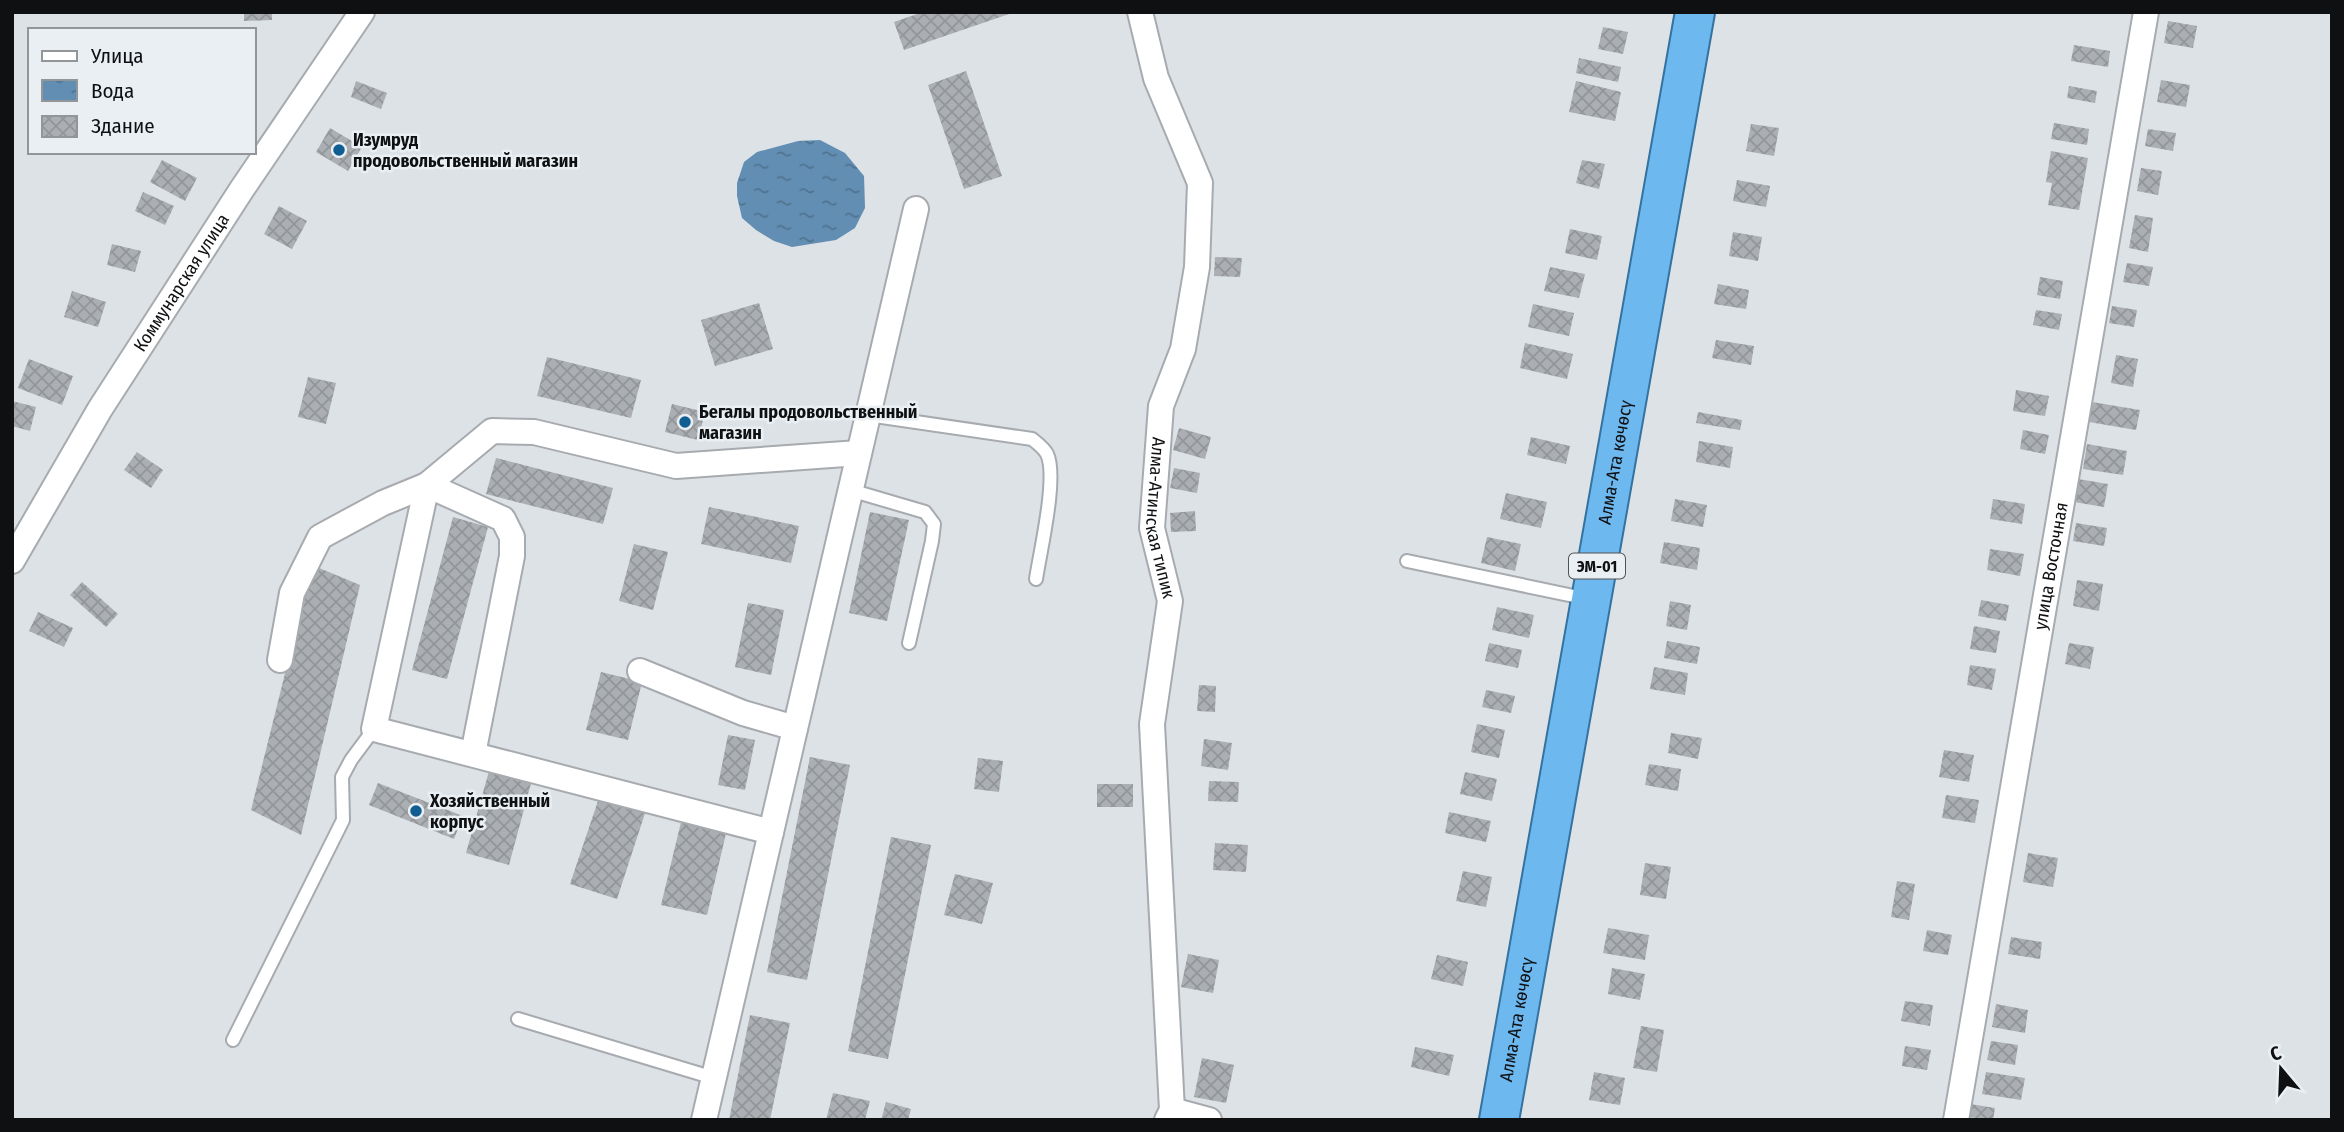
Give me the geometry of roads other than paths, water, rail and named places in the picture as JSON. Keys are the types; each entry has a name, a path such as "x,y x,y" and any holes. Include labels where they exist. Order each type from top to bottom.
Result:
{"highway":[{"name":"Алма-Ата көчөсү","path":"1499,1120 1695,12"}],"street":[{"name":"Коммунарская улица","path":"12,561 100,409 242,189 362,12"},
{"name":"Алма-Атинская типик","path":"1140,12 1156,78 1200,183 1197,267 1183,349 1161,406 1152,528 1170,601 1152,724 1170,1115"},
{"name":"улица Восточная","path":"1956,1120 2146,12"},
{"path":"705,1120 916,209"},
{"path":"280,660 292,593 320,537 383,503 427,485 492,432 534,432 676,466 859,453"},
{"path":"427,485 374,729 771,832"},
{"path":"427,485 503,519 512,537 512,555 473,754"},
{"path":"640,671 743,713 795,728"},
{"path":"1170,1115 1209,1120"}],"lane":[{"path":"868,415 1032,439 1046,452 1051,467 1049,491 1035,579"},
{"path":"850,490 925,512 934,524 909,643"},
{"path":"1407,561 1591,600"},
{"path":"233,1040 343,820 342,777 374,729"},
{"path":"519,1019 714,1078"}],"water":[{"path":"820,140 845,153 864,176 865,208 855,228 836,240 792,247 774,241 742,218 737,183 744,162 757,152 798,141"}],"place":[{"name":"Изумруд продовольственный магазин","path":"339,150"},
{"name":"Бегалы продовольственный магазин","path":"685,422"},
{"name":"Хозяйственный корпус","path":"416,811"}]}
